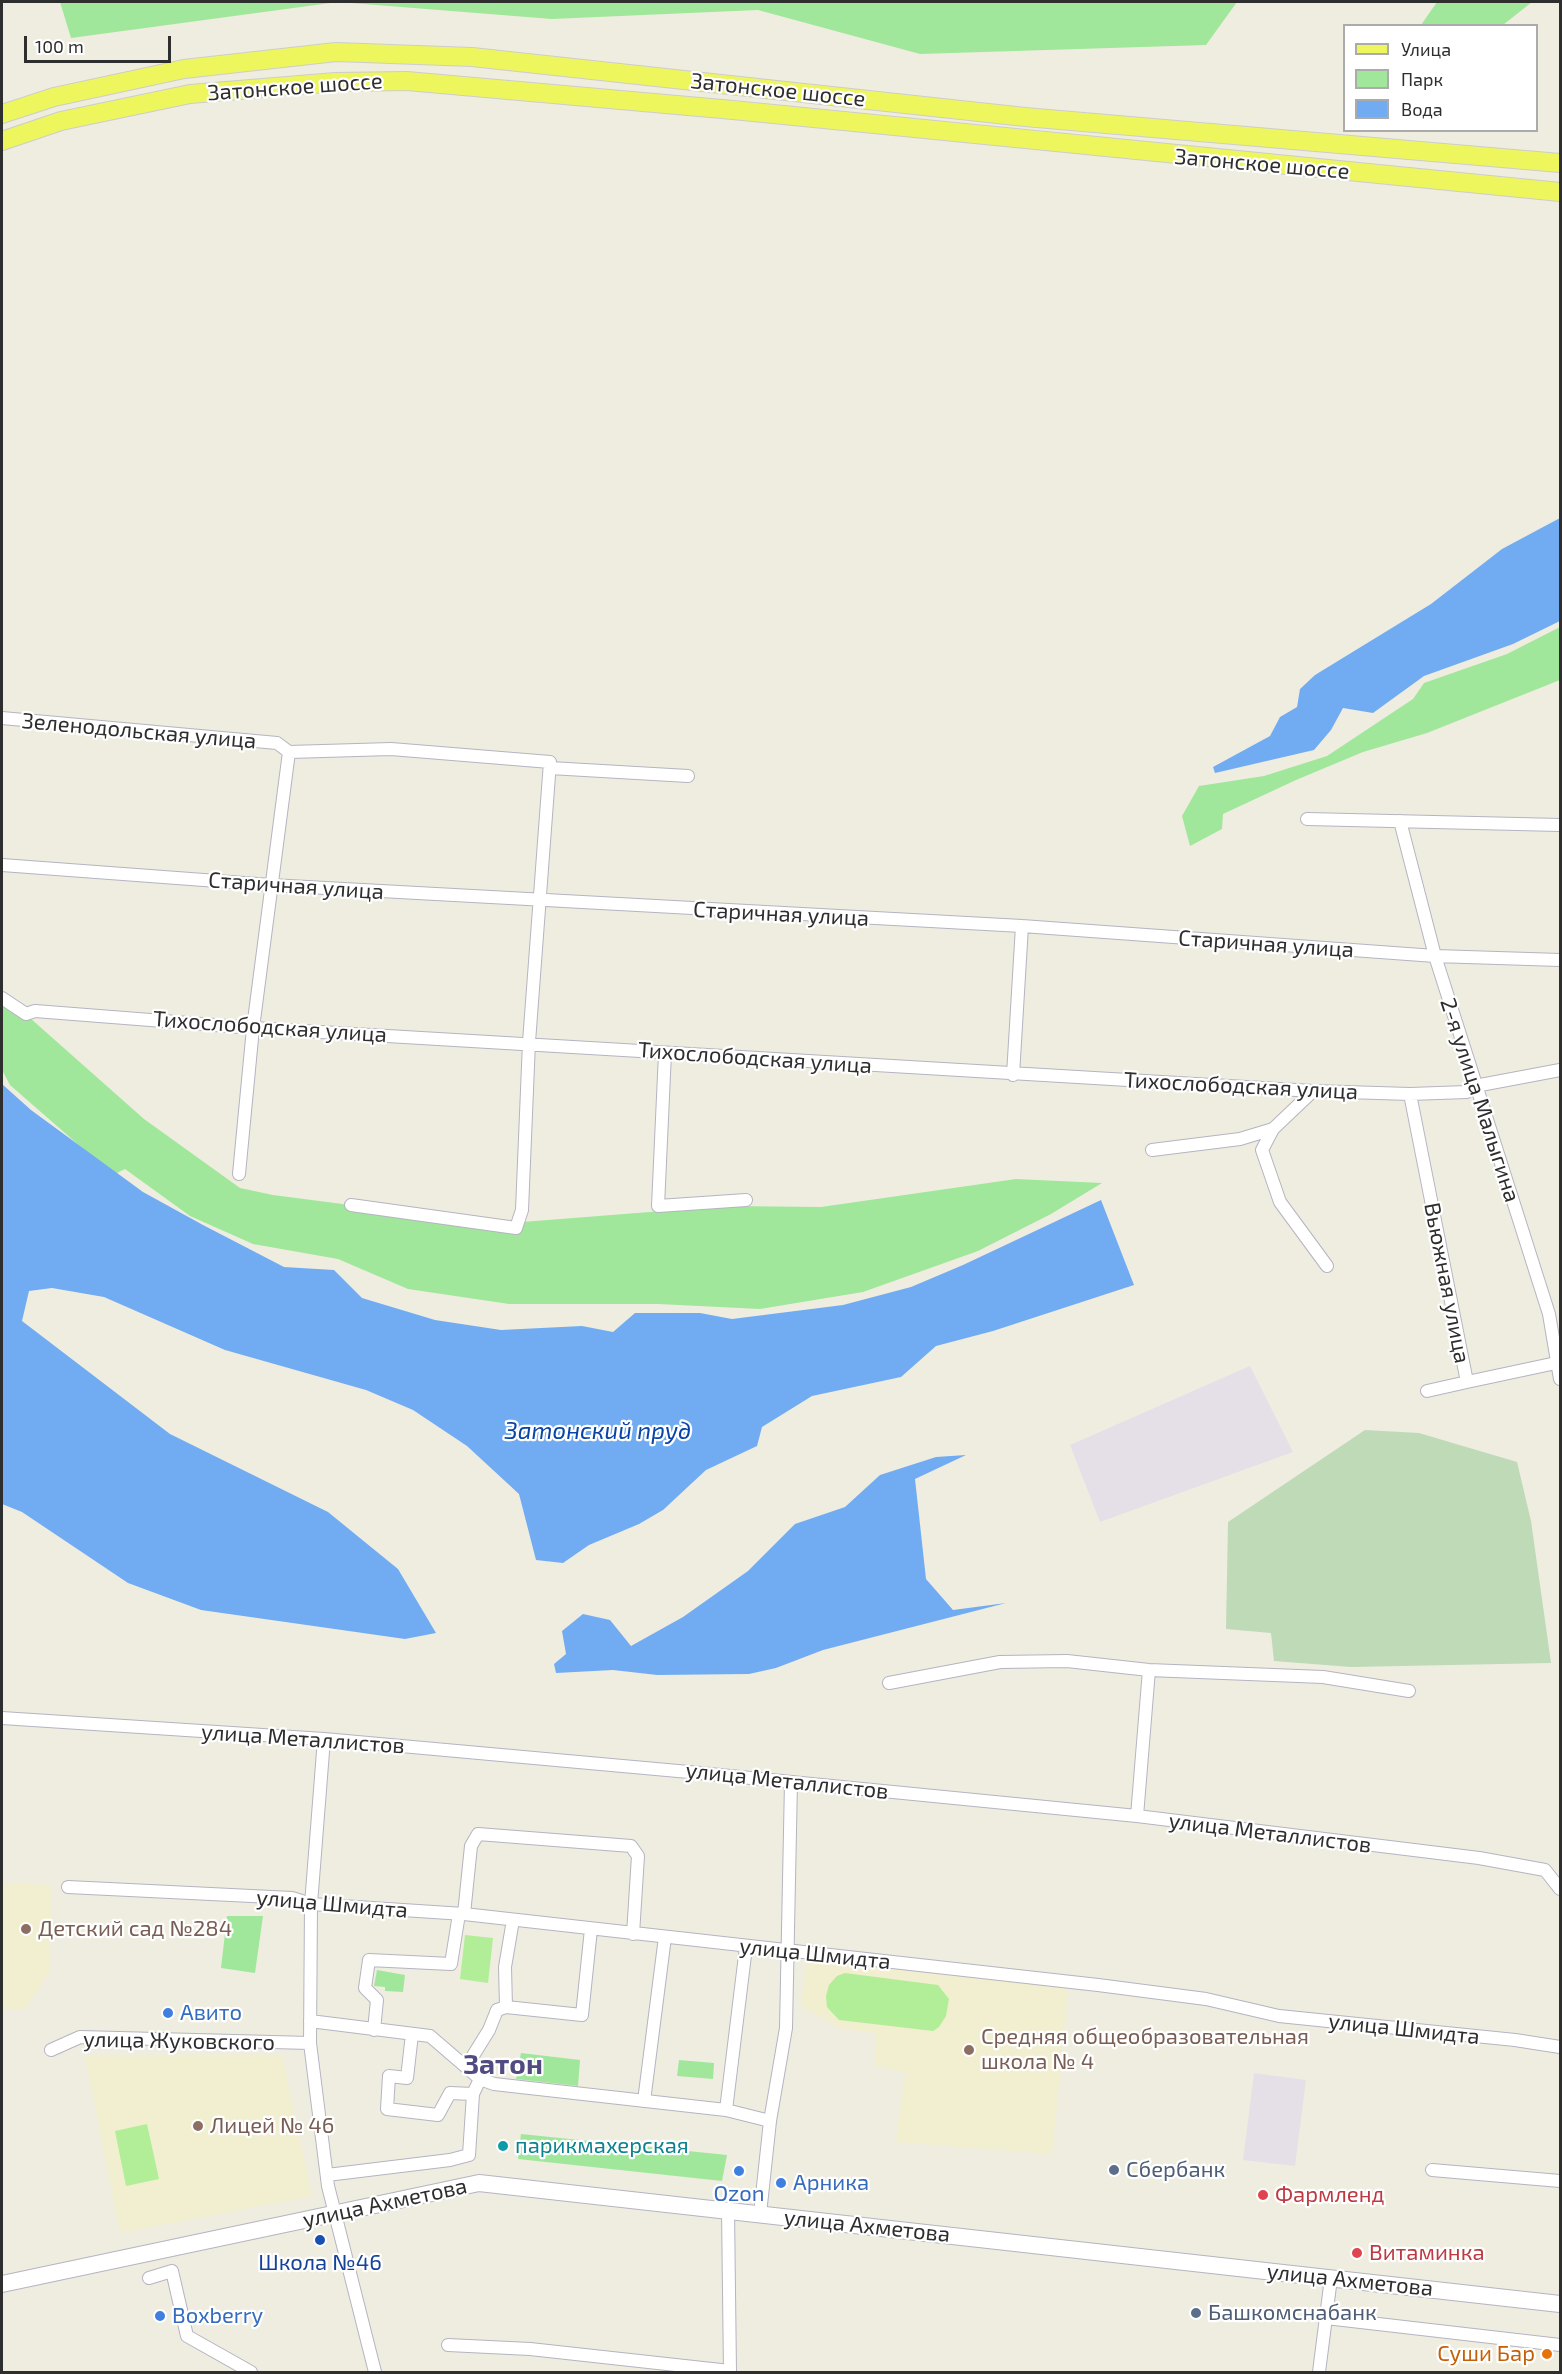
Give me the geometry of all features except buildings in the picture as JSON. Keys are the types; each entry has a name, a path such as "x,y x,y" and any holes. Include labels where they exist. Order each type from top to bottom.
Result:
{"main road":[{"name":"Затонское шоссе","path":"2,114 54,97 184,69 336,52 472,57 1025,117 1560,163"},
{"name":"Затонское шоссе","path":"2,141 61,121 190,94 336,82 407,81 733,110 1560,192"},
{"name":"улица Ахметова","path":"2,2284 479,2183 1560,2304"}],"street":[{"name":"Зеленодольская улица","path":"2,718 277,743 289,752"},
{"path":"239,1174 253,1028 289,752 391,749 688,777"},
{"path":"351,1205 516,1228 522,1210 529,1042 550,765"},
{"path":"1307,819 1560,825"},
{"name":"2-я улица Малыгина","path":"1400,821 1435,956 1474,1086 1555,1313 1556,1363 1560,1379"},
{"name":"Старичная улица","path":"2,865 271,885 1022,926 1435,956 1560,960"},
{"path":"1013,1075 1022,926"},
{"name":"Тихослободская улица","path":"2,998 26,1014 35,1011 253,1028 529,1042 1013,1075 1313,1091 1410,1094 1467,1092 1474,1086 1560,1070"},
{"path":"665,1053 658,1206 746,1200"},
{"path":"1313,1091 1273,1129 1262,1150 1280,1202 1327,1266"},
{"name":"Вьюжная улица","path":"1410,1094 1467,1382 1556,1363"},
{"path":"1152,1150 1240,1139 1273,1129"},
{"path":"1426,1391 1467,1382"},
{"path":"889,1683 1000,1662 1067,1661 1149,1670 1323,1677 1409,1691"},
{"path":"1137,1816 1149,1670"},
{"name":"улица Металлистов","path":"2,1718 324,1739 1137,1816 1479,1858 1545,1870 1560,1889"},
{"path":"324,1739 311,1904 310,2043 327,2175 372,2372"},
{"path":"760,2214 770,2121 786,2028 791,1782"},
{"path":"374,2030 377,2000 365,1988 369,1960 451,1964 471,1846 478,1834 631,1846 638,1856 633,1934"},
{"name":"улица Шмидта","path":"68,1887 292,1898 311,1904 461,1914 1098,1985 1206,1999 1279,2016 1515,2040 1560,2047"},
{"path":"506,2007 505,1967 513,1920"},
{"path":"466,2067 489,2030 497,2010 506,2007 582,2015 591,1929"},
{"path":"644,2101 665,1937"},
{"path":"726,2110 746,1947"},
{"path":"310,2021 430,2036 480,2079 494,2084 726,2110 770,2121"},
{"path":"412,2034 407,2078 389,2076 387,2109 438,2115 450,2093 473,2094"},
{"name":"улица Жуковского","path":"51,2050 80,2037 310,2043"},
{"path":"327,2175 450,2160 469,2155 473,2094 480,2079"},
{"path":"1432,2170 1560,2181"},
{"path":"448,2345 530,2349 730,2372 729,2210"},
{"path":"149,2278 172,2271 187,2336 251,2373"},
{"path":"1319,2373 1330,2278"},
{"path":"1326,2318 1560,2345"}],"shaded area":[{"path":"1250,1366 1293,1452 1100,1522 1070,1445"},
{"name":"Детский сад №284","path":"2,1883 52,1885 49,1972 25,2010 2,2009"},
{"name":"Средняя общеобразовательная школа № 4","path":"806,1959 1069,1986 1052,2154 896,2142 905,2072 875,2066 876,2033 842,2029 801,2007"},
{"name":"Лицей № 46","path":"282,2055 312,2196 120,2233 85,2056"},
{"path":"1254,2073 1306,2080 1295,2166 1243,2160"}],"green space":[{"path":"60,2 338,2 71,38"},
{"path":"338,2 1237,2 1206,45 920,54 758,10 552,19"},
{"path":"1437,2 1532,2 1504,24 1422,24"},
{"path":"1560,627 1560,680 1427,733 1363,752 1296,780 1223,814 1222,829 1190,846 1182,816 1199,786 1264,776 1327,756 1413,699 1424,683 1507,654"},
{"path":"2,1005 21,1010 144,1119 240,1188 273,1195 497,1224 726,1206 821,1207 1016,1179 1102,1183 1051,1214 978,1251 863,1292 760,1309 658,1304 509,1304 408,1289 338,1259 253,1244 190,1216 125,1169 113,1175 10,1085 2,1070"},
{"path":"1365,1430 1419,1433 1517,1462 1531,1521 1551,1663 1351,1667 1274,1661 1271,1633 1226,1629 1228,1522"},
{"path":"227,1916 263,1916 255,1973 221,1968"},
{"path":"465,1935 493,1938 488,1983 460,1979"},
{"path":"377,1970 405,1975 403,1992 385,1991 385,1987 374,1986"},
{"path":"845,1973 938,1985 949,1999 946,2016 939,2027 933,2031 839,2020 827,2007 826,1996 829,1985 837,1976"},
{"path":"521,2053 580,2060 578,2086 516,2079"},
{"path":"679,2060 714,2063 713,2079 677,2076"},
{"path":"147,2124 159,2179 126,2186 115,2131"},
{"path":"521,2134 727,2155 722,2181 518,2159"}],"water":[{"path":"1560,518 1560,621 1513,644 1424,676 1373,713 1343,708 1331,730 1314,750 1215,773 1213,767 1270,736 1280,717 1297,707 1300,689 1315,675 1431,604 1502,549"},
{"name":"Затонский пруд","path":"2,1084 31,1110 143,1192 203,1225 284,1267 334,1270 362,1298 435,1320 501,1330 582,1326 613,1332 635,1313 700,1313 732,1319 843,1305 911,1287 1101,1200 1134,1285 993,1331 936,1346 901,1377 812,1396 762,1427 757,1446 706,1470 663,1510 639,1524 589,1545 563,1563 536,1560 519,1494 467,1446 413,1410 366,1390 225,1350 104,1297 52,1288 29,1291 22,1321 170,1434 328,1512 398,1569 436,1633 405,1639 201,1610 128,1583 22,1512 2,1504"},
{"path":"966,1455 915,1479 926,1579 953,1610 1006,1603 823,1650 776,1668 749,1674 657,1675 613,1670 556,1673 554,1664 566,1654 562,1631 583,1614 610,1620 631,1646 683,1617 748,1571 795,1524 845,1507 880,1475 936,1457"}],"place":[{"name":"Детский сад №284","path":"26,1929"},
{"name":"Авито","path":"168,2013"},
{"name":"Средняя общеобразовательная школа № 4","path":"969,2050"},
{"name":"Лицей № 46","path":"198,2126"},
{"name":"парикмахерская","path":"503,2146"},
{"name":"Сбербанк","path":"1114,2170"},
{"name":"Ozon","path":"739,2171"},
{"name":"Арника","path":"781,2183"},
{"name":"Фармленд","path":"1263,2195"},
{"name":"Школа №46","path":"320,2240"},
{"name":"Витаминка","path":"1357,2253"},
{"name":"Башкомснабанк","path":"1196,2313"},
{"name":"Boxberry","path":"160,2316"},
{"name":"Суши Бар","path":"1547,2354"}],"district":[{"name":"Затон","path":"503,2065"}]}
